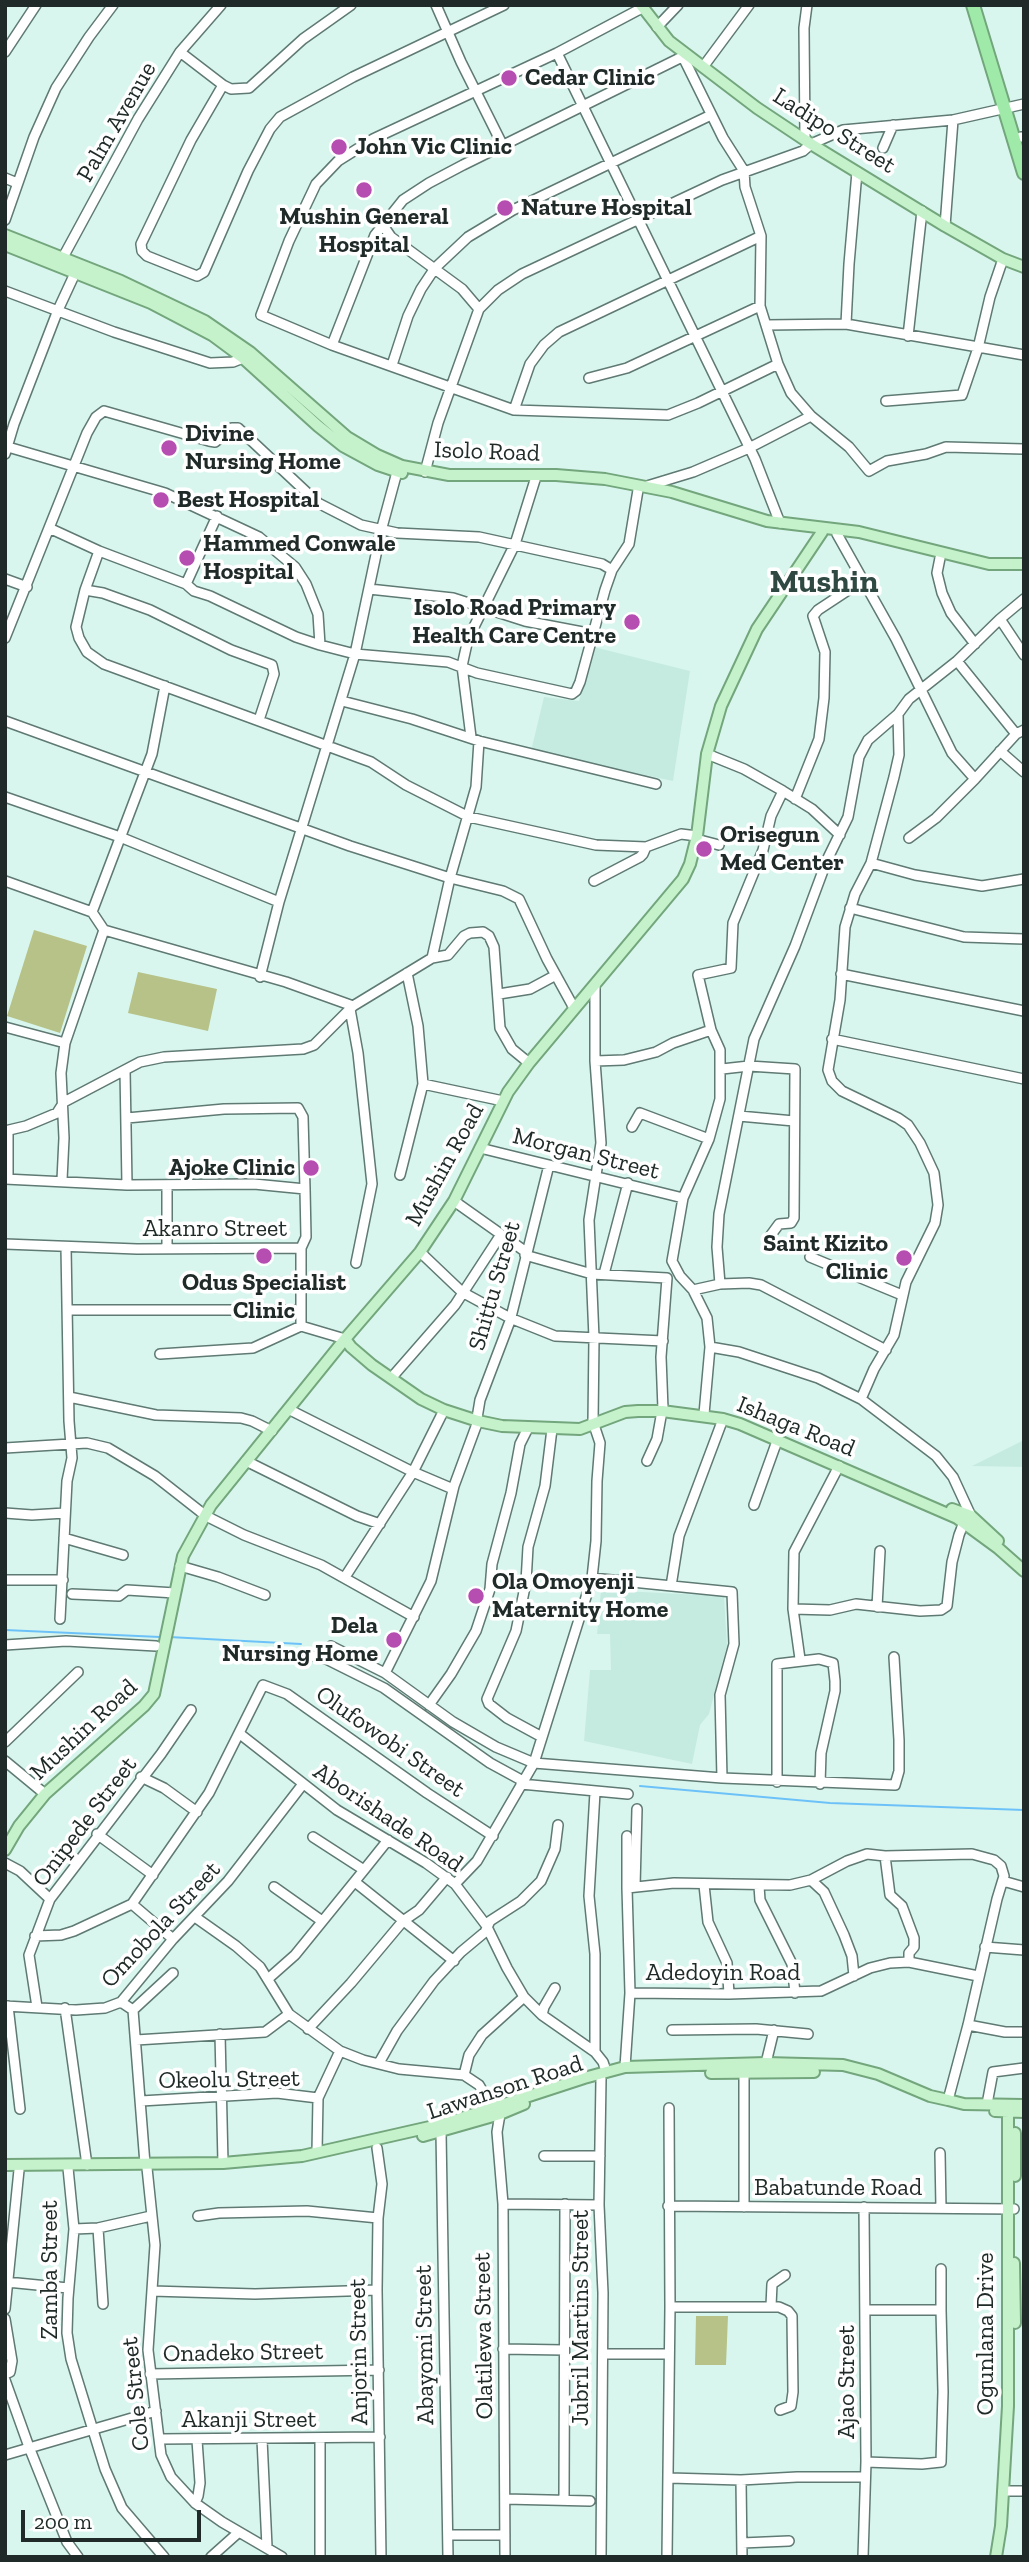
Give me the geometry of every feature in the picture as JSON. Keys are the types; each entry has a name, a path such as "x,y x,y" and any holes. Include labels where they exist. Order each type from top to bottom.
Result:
{"highway":[{"path":"973,5 1013,106 1024,173"},
{"path":"982,5 1023,140"}],"main road":[{"name":"Ladipo Street","path":"641,7 684,56 808,142 945,226 1003,259 1024,267"},
{"name":"Isolo Road","path":"5,235 190,323 243,358 315,417 364,448 402,466 425,472 457,475 642,488 757,524 882,541 979,567 1024,566"},
{"name":"Isolo Road","path":"5,245 61,262"},
{"name":"Isolo Road","path":"77,269 154,296 215,328 261,361 344,446 397,472 451,481 581,476 642,488 752,518 859,532 989,564 1024,566"},
{"name":"Mushin Road","path":"5,1850 19,1826 45,1794 154,1694 160,1645 168,1628 180,1566 189,1542 246,1461 349,1341 420,1252 454,1201 503,1101 529,1063 683,879 691,864 697,837 706,754 721,706 757,629 822,532"},
{"name":"Ishaga Road","path":"349,1341 393,1376 437,1405 477,1420 521,1426 576,1427 594,1424"},
{"name":"Ishaga Road","path":"349,1341 351,1347 372,1365 421,1399 444,1410 477,1420 528,1428 580,1429 623,1410 662,1410 704,1414 749,1424 967,1519 1024,1564"},
{"name":"Ishaga Road","path":"662,1410 723,1419 757,1430 777,1441 967,1519 1024,1571"},
{"name":"Lawanson Road","path":"5,2165 146,2166 275,2160 496,2111 625,2067 766,2063 855,2074 946,2108 1015,2108"},
{"name":"Lawanson Road","path":"603,2075 852,2066 897,2081 930,2096 964,2104 1015,2108"},
{"name":"Ogunlana Drive","path":"1003,2557 1015,2406 1011,2209 1015,2108"},
{"name":"Lawanson Road","path":"5,2171 271,2164 377,2148 441,2132 496,2111"},
{"name":"Ogunlana Drive","path":"996,2557 1007,2491"}],"street":[{"path":"5,52 36,5"},
{"path":"5,220 34,137 56,88 113,5"},
{"name":"Palm Avenue","path":"61,262 138,119 180,52 220,5"},
{"path":"180,52 223,85 231,89 249,88 303,39 351,5"},
{"path":"436,5 474,91 503,146"},
{"path":"223,85 191,140 141,244 146,256 197,276 204,272 248,171 270,129 280,117 353,78 504,5"},
{"path":"657,27 678,5"},
{"path":"703,68 749,5"},
{"path":"425,472 450,388 479,309 498,290 522,274 744,171 803,151 808,142 804,28 807,5"},
{"path":"641,7 557,53 373,139 338,161 316,184 260,311 264,317 332,345 514,410 668,415 778,364"},
{"path":"557,53 723,391 755,459 780,523"},
{"path":"332,345 370,245 394,209 415,192 684,56 711,115 744,171 745,187 761,236 761,306 778,364 791,393 811,416 849,447 869,471 887,461 926,454 946,447 1024,450"},
{"path":"808,142 843,130 953,120 1013,106"},
{"path":"392,365 408,316 435,268 482,227 711,115"},
{"path":"945,226 953,120"},
{"path":"883,148 893,125"},
{"path":"846,324 858,172"},
{"path":"5,178 17,183"},
{"path":"908,336 922,211"},
{"path":"382,224 391,237 462,289 479,309"},
{"path":"514,410 530,364 544,345 559,332 761,236"},
{"path":"886,401 962,395 1003,259"},
{"path":"77,269 58,310 14,424 7,451 74,466 165,494 259,537 295,567 306,584 318,614 320,645"},
{"path":"5,291 114,332 210,363 233,362 243,358"},
{"path":"589,378 627,368 761,306"},
{"path":"767,325 846,324 1024,355"},
{"path":"5,638 87,433 96,417 104,411 215,442 232,428 238,428 318,503 349,520 381,531 439,536 467,534 602,564 612,569"},
{"path":"49,528 99,551 186,584 194,591 296,637 320,645 355,654 434,660 462,666 477,673 572,694 580,682 587,647 612,569 629,544 642,488 694,472 811,416"},
{"path":"260,976 279,902 355,654 381,531 397,472"},
{"path":"432,958 450,878 476,788 475,739 462,666 468,639 482,606 515,544 535,480"},
{"path":"186,584 218,516"},
{"path":"837,534 895,639 952,753 975,779"},
{"path":"99,551 85,590 76,627 87,652 104,664 371,762 406,785 469,817 596,845 646,847 681,834 719,845"},
{"path":"940,558 937,573 942,593 951,613 975,644"},
{"path":"5,579 27,587"},
{"path":"795,799 819,739 824,698 825,652 813,616 862,581"},
{"path":"369,589 453,598 525,621 593,634"},
{"path":"85,590 119,598 150,610 231,649 272,665 274,674 259,720"},
{"path":"720,1284 717,1247 719,1214 754,1039 795,946 827,860 848,817 859,757 868,740 898,714 903,705 957,662 1024,599"},
{"path":"1000,619 1024,655"},
{"path":"909,838 936,818 1020,732 957,662"},
{"path":"92,912 158,731 165,686"},
{"path":"342,701 475,739 656,784"},
{"path":"861,1398 897,1324 902,1295 935,1223 938,1205 937,1182 925,1151 908,1125 842,1091 832,1081 828,1070 840,1000 845,927 850,908 871,863 899,755 898,714"},
{"path":"5,721 350,846 450,878 503,891 519,899 574,1008"},
{"path":"1000,751 1024,772"},
{"path":"706,754 744,769 783,791 812,809 840,835"},
{"path":"648,1461 657,1439 662,1410 667,1278 683,1198 709,1139 720,1099 720,1049 711,1030 698,975 731,968 733,923 770,831 771,816 783,791"},
{"path":"5,797 120,837 279,902"},
{"path":"594,881 640,858 646,847"},
{"path":"871,863 915,875 982,886 1024,879"},
{"path":"5,881 92,912 104,930 313,991 351,1008"},
{"path":"850,908 964,937 1024,939"},
{"path":"62,1180 64,1102 61,1073 65,1043 104,930"},
{"path":"305,1189 254,1184 127,1185 7,1179 7,1131 57,1113 64,1102 140,1062 164,1057 303,1049 314,1045 351,1008 432,958 448,955 464,936 470,933 483,932 489,936 494,947 499,994 498,1018 505,1039 512,1049 529,1063"},
{"path":"400,1175 423,1084 418,1026 407,973"},
{"path":"841,974 1024,1011"},
{"path":"499,994 530,989 556,975"},
{"path":"308,2029 403,1921 477,1861 493,1836 534,1763 592,1578 600,1443 594,1424 594,1338 589,1220 601,1143 595,1061 595,985"},
{"path":"351,1008 372,1184 356,1263"},
{"path":"5,1027 65,1043"},
{"path":"595,1061 624,1059 656,1052 711,1030"},
{"path":"832,1039 1024,1079"},
{"path":"722,1069 749,1066 795,1069 794,1218 791,1223 779,1224 768,1239"},
{"path":"125,1070 127,1185"},
{"path":"423,1084 503,1101"},
{"path":"127,1118 224,1109 298,1108 303,1117 306,1237 300,1248"},
{"path":"632,1127 640,1113 709,1139"},
{"path":"739,1116 794,1121"},
{"name":"Morgan Street","path":"480,1148 683,1198"},
{"name":"Shittu Street","path":"385,1673 431,1581 453,1489 477,1420 480,1400 510,1318 549,1165"},
{"path":"604,1274 628,1183"},
{"path":"167,1185 167,1248"},
{"path":"454,1201 526,1253 592,1273 667,1278"},
{"path":"393,1376 440,1325 500,1236"},
{"name":"Akanro Street","path":"5,1244 66,1247 300,1248 301,1326"},
{"path":"60,1619 67,1481 72,1458 66,1247"},
{"path":"420,1252 462,1292 510,1318 555,1336 663,1341"},
{"path":"810,1257 902,1295"},
{"path":"671,1261 693,1290 707,1318 710,1347 704,1414"},
{"path":"693,1290 720,1284 761,1285 886,1350"},
{"path":"67,1310 300,1310"},
{"path":"160,1354 253,1348 301,1326 349,1341"},
{"path":"710,1347 739,1352 818,1378 861,1398 936,1455 953,1477 967,1519 952,1562 947,1606 941,1610 920,1611 856,1604 830,1609 793,1609"},
{"path":"69,1397 156,1415 241,1418 252,1420 272,1431"},
{"path":"290,1410 413,1472 453,1489"},
{"path":"345,1577 413,1472 444,1410"},
{"path":"671,1586 679,1536 723,1419"},
{"path":"429,1705 476,1631 490,1589 492,1564 511,1493 520,1444 528,1428"},
{"path":"542,1737 496,1710 487,1699 516,1631 526,1582 528,1547 545,1486 552,1429"},
{"path":"754,1505 777,1441"},
{"path":"5,1448 87,1443 108,1448 155,1475 206,1516 244,1535 289,1551 345,1577 414,1617"},
{"path":"246,1461 357,1516 380,1524"},
{"path":"800,1659 793,1609 794,1552 839,1466"},
{"path":"5,1513 65,1513"},
{"path":"64,1538 123,1555"},
{"path":"877,1607 880,1551"},
{"path":"180,1566 265,1595"},
{"path":"592,1578 732,1592 734,1644 720,1695 722,1778"},
{"path":"5,1580 63,1580"},
{"path":"72,1594 119,1597 127,1590 175,1594"},
{"path":"5,1645 66,1641 160,1645"},
{"path":"331,1646 385,1673 429,1705 496,1747 534,1763 777,1782 881,1786 895,1786 898,1783 899,1719 894,1657"},
{"path":"307,1655 326,1659 384,1688 522,1783 628,1794"},
{"path":"777,1782 777,1664 800,1659 819,1659 833,1663 835,1691 821,1753 820,1784"},
{"path":"5,1742 78,1672"},
{"name":"Olufowobi Street","path":"240,1734 259,1688 263,1685 287,1693 427,1793 493,1836"},
{"name":"Onipede Street","path":"37,2007 29,1955 50,1899 97,1834 161,1754 191,1710"},
{"path":"35,1936 61,1935 74,1931 132,1904 197,1812 240,1734"},
{"name":"Aborishade Road","path":"240,1734 337,1810 451,1881 486,1925 524,1997 542,2015 595,2052 603,2062 603,2075"},
{"path":"5,1761 45,1794"},
{"path":"141,1777 164,1788 197,1812"},
{"name":"Omobola Street","path":"6,2006 91,2010 121,2003 173,1939 243,1863 303,1784"},
{"path":"595,1791 589,1896 594,1954 595,2052"},
{"path":"625,2067 637,1809"},
{"path":"379,2063 397,2031 434,1981 485,1932 486,1925 521,1901 541,1881 555,1849 558,1825"},
{"path":"97,1834 153,1875"},
{"path":"627,1836 634,1887"},
{"path":"313,1838 364,1870"},
{"path":"269,1978 283,1968 388,1840"},
{"path":"634,1887 674,1883 790,1885 811,1880 867,1854 972,1854 998,1863 1003,1871 1003,1881 948,2100"},
{"path":"886,1856 890,1895 902,1906 914,1938 909,1962"},
{"path":"5,1863 20,1871 50,1899"},
{"path":"811,1880 824,1892 844,1935 852,1956 854,1976"},
{"path":"1003,1881 1024,1887"},
{"path":"355,1882 454,1961"},
{"path":"704,1885 708,1922 727,1962 729,1994"},
{"path":"759,1886 760,1900 792,1964 795,1993"},
{"path":"274,1887 323,1921"},
{"path":"132,1904 173,1939"},
{"path":"195,1917 260,1967 289,2014 340,2051 363,2060 399,2068 464,2075 479,2085 496,2111"},
{"path":"985,1947 1023,1954"},
{"name":"Adedoyin Road","path":"629,1993 821,1991 870,1968 909,1962 978,1976"},
{"path":"121,2003 133,2010 173,1973"},
{"path":"542,2015 555,1988"},
{"path":"464,2075 468,2055 482,2035 524,1997"},
{"path":"6,2006 20,2109"},
{"path":"65,2008 87,2165"},
{"name":"Cole Street","path":"133,2010 155,2245 148,2328 150,2374 161,2455 171,2477 195,2503 282,2557"},
{"path":"136,2040 265,2032 289,2014"},
{"path":"968,2025 1006,2032 1024,2032"},
{"path":"672,2030 774,2030 808,2034"},
{"path":"766,2063 774,2030"},
{"path":"220,2034 223,2163"},
{"path":"317,2152 318,2098 340,2051"},
{"path":"987,2104 993,2072 1024,2068"},
{"path":"744,2072 744,2207"},
{"name":"Jubril Martins Street","path":"601,2557 600,2409 603,2354 599,2204 603,2075"},
{"name":"Okeolu Street","path":"141,2101 277,2093 318,2098"},
{"path":"667,2557 669,2108"},
{"name":"Olatilewa Street","path":"496,2111 503,2204 505,2557"},
{"name":"Abayomi Street","path":"441,2132 448,2557"},
{"name":"Anjorin Street","path":"377,2148 382,2184 378,2218 377,2290 381,2557"},
{"path":"940,2154 941,2208"},
{"path":"544,2156 600,2156"},
{"name":"Zamba Street","path":"68,2168 74,2229 68,2288 67,2333 71,2359 106,2469 122,2508 164,2557"},
{"path":"5,2309 9,2244 19,2169"},
{"path":"503,2204 599,2204"},
{"path":"564,2500 565,2204"},
{"name":"Babatunde Road","path":"668,2206 1011,2209"},
{"name":"Ajao Street","path":"863,2557 866,2462 864,2207"},
{"path":"198,2216 307,2211 378,2218"},
{"path":"74,2229 98,2228 151,2216"},
{"path":"98,2228 103,2304"},
{"path":"866,2462 922,2465 941,2462 941,2269"},
{"path":"771,2306 772,2284 785,2275"},
{"path":"7,2282 68,2288"},
{"path":"152,2291 255,2294 377,2290"},
{"path":"670,2306 771,2306 783,2308 792,2316 793,2401 790,2406 780,2410"},
{"path":"866,2310 941,2310"},
{"path":"5,2319 12,2361 10,2371 5,2374"},
{"path":"503,2349 564,2350"},
{"path":"603,2354 668,2354"},
{"name":"Onadeko Street","path":"150,2374 379,2370"},
{"path":"5,2380 67,2542 78,2557"},
{"path":"5,2455 93,2427 156,2411"},
{"name":"Akanji Street","path":"159,2439 380,2437"},
{"path":"262,2439 267,2547"},
{"path":"320,2439 320,2557"},
{"path":"195,2503 200,2483 197,2440"},
{"path":"669,2477 741,2480 864,2477"},
{"path":"741,2480 742,2557"},
{"path":"1007,2491 1024,2491"},
{"path":"505,2499 590,2501"},
{"path":"211,2557 239,2532"},
{"path":"448,2535 505,2535"},
{"path":"742,2543 789,2541"}],"shaded area":[{"path":"594,647 690,671 673,781 531,751 544,697 579,701"},
{"path":"1024,1440 1024,1467 972,1466"},
{"path":"601,1590 724,1596 727,1646 709,1714 700,1725 692,1764 584,1741 590,1670 611,1670 610,1634 597,1634"}],"green space":[{"path":"34,930 87,946 60,1033 7,1016"},
{"path":"138,972 217,989 208,1031 128,1013"},
{"path":"696,2316 728,2316 726,2365 695,2365"}],"waterway":[{"path":"5,1630 160,1637"},
{"path":"169,1637 301,1644"},
{"path":"640,1786 830,1803 1024,1810"}],"place":[{"name":"Cedar Clinic","path":"509,78"},
{"name":"John Vic Clinic","path":"339,147"},
{"name":"Mushin General Hospital","path":"364,190"},
{"name":"Nature Hospital","path":"505,208"},
{"name":"Divine Nursing Home","path":"169,448"},
{"name":"Best Hospital","path":"161,500"},
{"name":"Hammed Conwale Hospital","path":"187,558"},
{"name":"Isolo Road Primary Health Care Centre","path":"632,622"},
{"name":"Orisegun Med Center","path":"704,849"},
{"name":"Ajoke Clinic","path":"311,1168"},
{"name":"Odus Specialist Clinic","path":"264,1256"},
{"name":"Saint Kizito Clinic","path":"904,1258"},
{"name":"Ola Omoyenji Maternity Home","path":"476,1596"},
{"name":"Dela Nursing Home","path":"394,1640"}],"district":[{"name":"Mushin","path":"824,583"}]}
